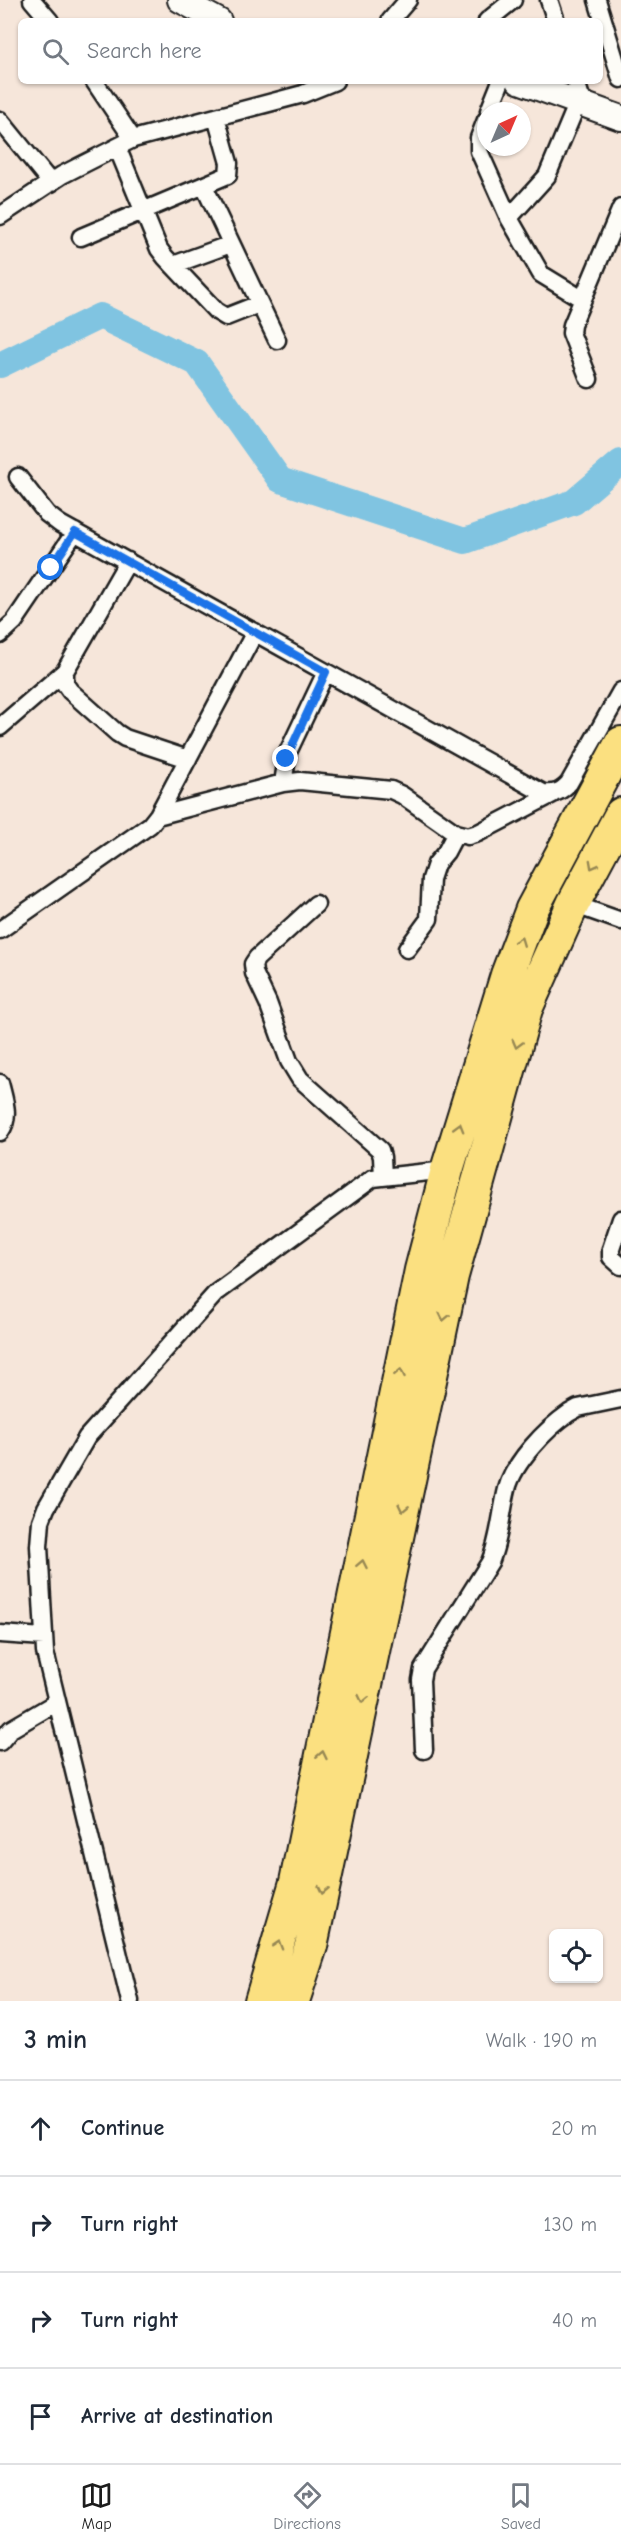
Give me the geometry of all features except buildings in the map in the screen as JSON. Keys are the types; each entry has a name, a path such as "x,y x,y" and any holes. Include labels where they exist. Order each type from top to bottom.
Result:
{"highway":[{"path":"261,2001 296,1882 421,1270 447,1170 483,1047 532,909 621,743"},
{"path":"293,2001 311,1946 452,1276 526,1009 573,904 621,814"}],"main road":[{"path":"180,0 213,18"},
{"path":"531,84 579,96 621,118"}],"street":[{"path":"32,0 47,18"},
{"path":"393,18 408,0"},
{"path":"491,18 513,0"},
{"path":"549,0 555,18"},
{"path":"597,0 602,18"},
{"path":"603,20 621,79"},
{"path":"96,84 133,140"},
{"path":"0,216 51,183 133,140 303,94 328,84"},
{"path":"493,102 500,84"},
{"path":"509,218 550,170 579,96"},
{"path":"81,237 224,178 230,170 216,117"},
{"path":"0,120 51,183"},
{"path":"117,147 159,249 173,265 216,311 226,317 260,304"},
{"path":"481,156 509,218 541,274 582,299"},
{"path":"204,186 277,340"},
{"path":"589,379 571,333 572,325 621,208"},
{"path":"173,265 231,244"},
{"path":"18,477 47,514 75,532 543,793 553,794"},
{"path":"0,635 14,622 75,532"},
{"path":"0,727 65,671 128,561"},
{"path":"0,930 150,825 157,816 255,632"},
{"path":"65,671 65,684 70,691 117,733 125,738 188,759"},
{"path":"283,783 288,752 326,672"},
{"path":"157,816 283,783 317,782 391,790 402,795 456,833 468,836 478,834 562,791 569,783 621,691"},
{"path":"408,949 429,919 431,879 436,864 446,852 456,833"},
{"path":"316,904 257,958 253,964 254,973 268,1003 289,1061 300,1079 373,1142 382,1157 383,1178"},
{"path":"573,904 621,921"},
{"path":"0,1083 6,1123 0,1132"},
{"path":"130,2001 57,1702 44,1637 39,1546 41,1521 46,1508 87,1437 216,1293 374,1178 447,1170"},
{"path":"621,1219 611,1249 611,1257 621,1266"},
{"path":"424,1750 421,1680 423,1669 496,1549 507,1488 513,1473 522,1459 569,1413 578,1408 621,1400"},
{"path":"0,1634 44,1637"},
{"path":"0,1742 11,1729 57,1702"}],"waterway":[{"path":"0,365 100,316 197,363 280,480 465,541 574,502 621,462"}],"route":[{"path":"51,568 75,532 326,672 286,759"}]}
